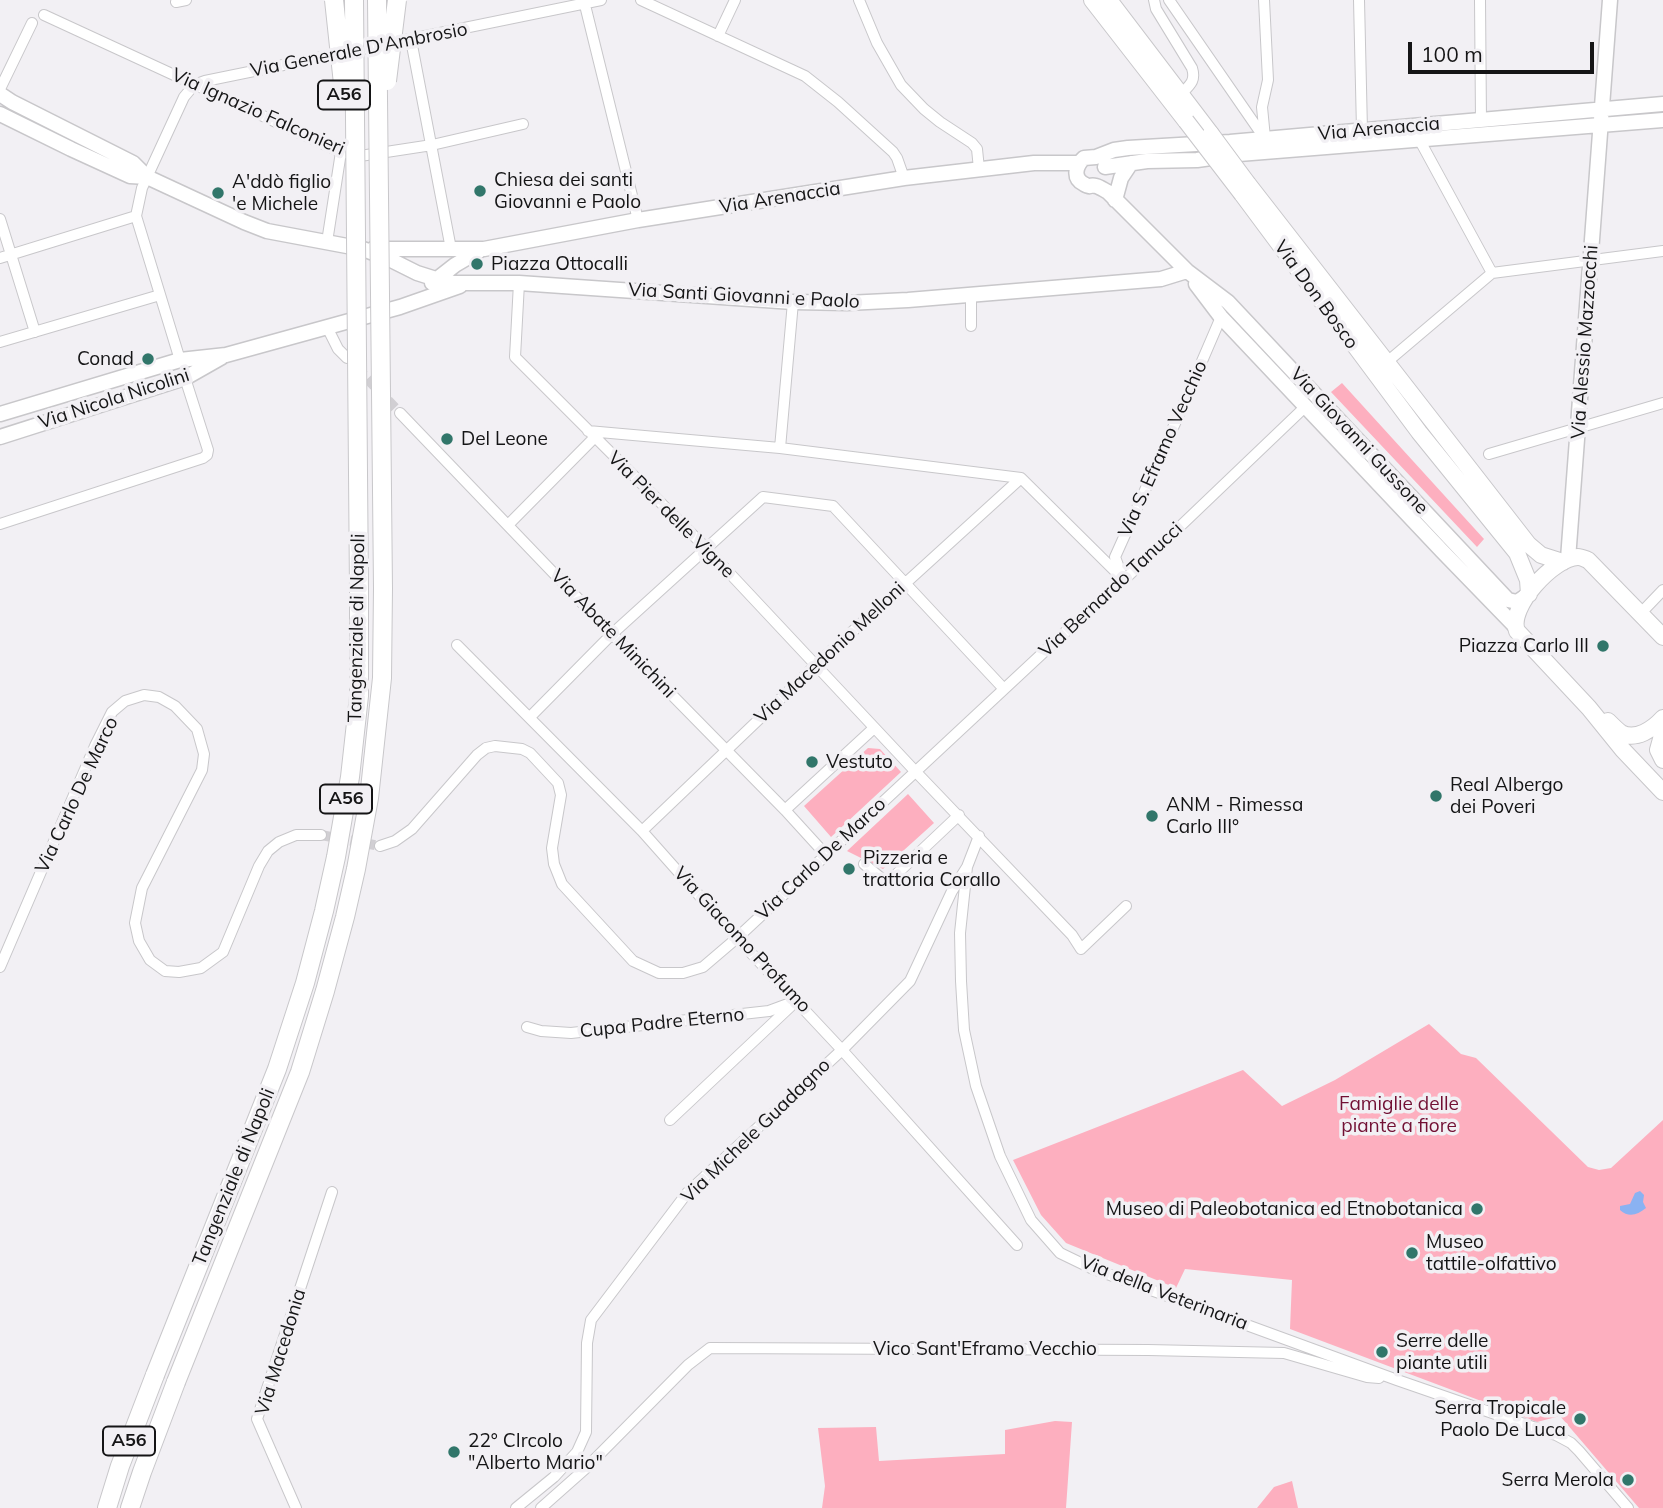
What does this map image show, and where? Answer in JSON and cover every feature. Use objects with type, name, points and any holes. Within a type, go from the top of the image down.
[{"type":"highway","name":"A56","points":[[334,0],[354,190]]},
{"type":"highway","name":"Tangenziale di Napoli","points":[[107,1508],[155,1375],[281,1056],[305,983],[324,911],[350,777],[359,683],[354,0]]},
{"type":"highway","name":"Tangenziale di Napoli","points":[[130,1508],[176,1381],[300,1072],[345,917],[369,798],[382,678],[383,601],[377,0]]},
{"type":"highway","points":[[378,144],[397,0]]},
{"type":"main road","name":"Via Don Bosco","points":[[1092,0],[1176,98],[1211,134],[1245,189],[1419,432],[1517,553],[1528,580],[1529,594]]},
{"type":"main road","name":"Via Don Bosco","points":[[1109,0],[1176,98],[1186,121],[1387,362],[1528,544],[1541,555],[1566,561]]},
{"type":"main road","name":"Via Alessio Mazzocchi","points":[[1566,561],[1579,428],[1610,0]]},
{"type":"main road","points":[[0,91],[12,102],[133,163],[147,177],[267,230],[363,249],[484,249]]},
{"type":"main road","name":"Via Arenaccia","points":[[1102,166],[1114,150],[1128,148],[1265,139],[1663,104]]},
{"type":"main road","points":[[0,114],[130,176],[147,177]]},
{"type":"main road","name":"Via Arenaccia","points":[[484,249],[638,220],[904,178],[979,169],[1034,163],[1078,163],[1084,158],[1102,166],[1197,160],[1238,154],[1663,120]]},
{"type":"main road","name":"Via Giovanni Gussone","points":[[1078,163],[1076,173],[1079,181],[1106,192],[1187,271],[1228,302],[1508,600],[1517,602],[1529,594]]},
{"type":"main road","points":[[1106,192],[1121,178],[1131,163]]},
{"type":"main road","points":[[1102,166],[1106,192]]},
{"type":"main road","points":[[363,249],[436,279],[467,284]]},
{"type":"main road","name":"Via Nicola Nicolini","points":[[408,304],[455,265],[484,249]]},
{"type":"main road","name":"Via Giovanni Gussone","points":[[1187,271],[1221,317],[1515,626]]},
{"type":"main road","name":"Via Santi Giovanni e Paolo","points":[[467,284],[519,283],[793,302],[847,303],[1161,279],[1187,271]]},
{"type":"main road","name":"Via Nicola Nicolini","points":[[0,414],[180,360],[226,355],[327,327],[467,284]]},
{"type":"main road","name":"Via Nicola Nicolini","points":[[0,436],[186,377],[226,355]]},
{"type":"main road","points":[[180,360],[186,377]]},
{"type":"main road","points":[[1305,407],[1317,396]]},
{"type":"main road","points":[[1663,637],[1588,560],[1579,556],[1548,573],[1529,594],[1516,618],[1515,626],[1663,792]]},
{"type":"main road","points":[[1589,708],[1621,732],[1635,736],[1647,731],[1663,718]]},
{"type":"main road","points":[[1663,732],[1658,750],[1663,760]]},
{"type":"street","name":"Via Generale D'Ambrosio","points":[[194,85],[601,0]]},
{"type":"street","points":[[641,0],[813,82],[893,152],[904,178]]},
{"type":"street","points":[[719,36],[736,0]]},
{"type":"street","points":[[859,0],[877,43],[901,85],[924,109],[972,143],[977,149],[979,169]]},
{"type":"street","points":[[1154,0],[1156,9],[1195,75],[1194,81],[1176,98]]},
{"type":"street","points":[[1169,0],[1265,139]]},
{"type":"street","points":[[1264,0],[1268,80],[1262,107],[1265,139]]},
{"type":"street","points":[[1359,0],[1362,130]]},
{"type":"street","points":[[1480,0],[1481,120]]},
{"type":"street","points":[[585,2],[638,220]]},
{"type":"street","name":"Via Ignazio Falconieri","points":[[44,15],[341,152],[360,156],[432,145],[523,124]]},
{"type":"street","points":[[0,91],[32,23]]},
{"type":"street","points":[[411,40],[451,249]]},
{"type":"street","points":[[180,360],[136,216],[140,193],[147,177],[184,97],[194,85]]},
{"type":"street","points":[[1419,139],[1492,273]]},
{"type":"street","points":[[327,242],[341,152]]},
{"type":"street","points":[[0,258],[136,216]]},
{"type":"street","points":[[0,219],[35,332]]},
{"type":"street","points":[[1387,362],[1492,273],[1663,251]]},
{"type":"street","name":"Via Pier delle Vigne","points":[[519,283],[515,357],[706,548],[958,815]]},
{"type":"street","points":[[971,294],[971,326]]},
{"type":"street","points":[[0,342],[160,295]]},
{"type":"street","points":[[780,448],[793,302]]},
{"type":"street","name":"Via S. Eframo Vecchio","points":[[1124,580],[1115,557],[1221,317]]},
{"type":"street","points":[[327,327],[338,349],[347,358]]},
{"type":"street","points":[[0,524],[207,455],[208,450],[186,377]]},
{"type":"street","points":[[1489,454],[1663,403]]},
{"type":"street","name":"Via Bernardo Tanucci","points":[[915,771],[1124,580],[1305,407]]},
{"type":"street","name":"Via Abate Minichini","points":[[400,413],[826,855]]},
{"type":"street","points":[[508,525],[591,434],[780,448],[1021,478],[1124,580]]},
{"type":"street","name":"Via Macedonio Melloni","points":[[642,831],[905,582],[1021,478]]},
{"type":"street","points":[[530,717],[612,634],[763,497],[833,506],[1004,689]]},
{"type":"street","points":[[1640,614],[1663,590]]},
{"type":"street","name":"Via Giacomo Profumo","points":[[457,645],[642,831],[1017,1245]]},
{"type":"street","name":"Via Carlo De Marco","points":[[0,967],[95,746],[112,712],[125,701],[144,695],[159,697],[175,705],[197,729],[204,754],[202,771],[142,888],[135,923],[139,941],[150,960],[165,971],[180,972],[201,968],[223,952],[259,866],[268,851],[279,842],[296,835],[321,835]]},
{"type":"street","points":[[785,810],[874,729]]},
{"type":"street","name":"Via Carlo De Marco","points":[[380,846],[395,841],[412,829],[486,748],[495,746],[522,749],[558,783],[561,795],[552,848],[554,864],[562,884],[633,961],[659,972],[683,974],[703,967],[737,938],[915,771]]},
{"type":"street","points":[[864,864],[887,883],[958,815],[1072,934],[1082,949],[1126,906]]},
{"type":"street","points":[[967,867],[979,836]]},
{"type":"street","name":"Via Michele Guadagno","points":[[516,1508],[554,1477],[577,1452],[586,1432],[587,1343],[591,1320],[687,1194],[842,1049],[910,981],[952,891],[967,867]]},
{"type":"street","name":"Via della Veterinaria","points":[[967,867],[960,933],[964,1030],[976,1086],[1000,1156],[1031,1220],[1060,1252],[1091,1268],[1565,1439],[1628,1508]]},
{"type":"street","points":[[670,1120],[796,1001]]},
{"type":"street","name":"Cupa Padre Eterno","points":[[527,1027],[571,1033],[769,1012],[796,1001]]},
{"type":"street","name":"Via Macedonia","points":[[296,1508],[257,1419],[331,1192]]},
{"type":"street","name":"Vico Sant'Eframo Vecchio","points":[[541,1508],[585,1469],[688,1365],[714,1347],[1135,1349],[1283,1353],[1367,1377],[1396,1380]]},
{"type":"green space","points":[[1342,383],[1484,539],[1477,547],[1331,392]]},
{"type":"green space","points":[[868,748],[880,749],[901,772],[831,837],[804,806]]},
{"type":"green space","points":[[908,794],[934,823],[883,869],[847,851]]},
{"type":"green space","name":"Famiglie delle piante a fiore","points":[[1429,1024],[1461,1054],[1476,1058],[1588,1167],[1599,1170],[1611,1168],[1663,1120],[1663,1508],[1639,1508],[1560,1416],[1537,1422],[1290,1329],[1292,1280],[1185,1269],[1176,1288],[1066,1243],[1041,1215],[1013,1160],[1243,1070],[1282,1106],[1335,1080]]},
{"type":"green space","points":[[1055,1421],[1072,1422],[1066,1508],[822,1508],[825,1486],[818,1428],[876,1427],[879,1461],[1005,1454],[1005,1430]]},
{"type":"green space","points":[[1292,1481],[1298,1508],[1257,1508],[1274,1487]]},
{"type":"water","points":[[1640,1191],[1644,1195],[1646,1208],[1633,1215],[1620,1210],[1620,1206],[1630,1204],[1635,1193]]},
{"type":"tunnel","points":[[357,368],[400,413]]},
{"type":"tunnel","points":[[321,835],[380,846]]},
{"type":"place","name":"Chiesa dei santi Giovanni e Paolo","points":[[480,191]]},
{"type":"place","name":"A'ddò figlio 'e Michele","points":[[218,193]]},
{"type":"place","name":"Piazza Ottocalli","points":[[477,264]]},
{"type":"place","name":"Conad","points":[[148,359]]},
{"type":"place","name":"Del Leone","points":[[447,439]]},
{"type":"place","name":"Piazza Carlo III","points":[[1603,646]]},
{"type":"place","name":"Vestuto","points":[[812,762]]},
{"type":"place","name":"Real Albergo dei Poveri","points":[[1436,796]]},
{"type":"place","name":"ANM - Rimessa Carlo III°","points":[[1152,816]]},
{"type":"place","name":"Pizzeria e trattoria Corallo","points":[[849,869]]},
{"type":"place","name":"Museo di Paleobotanica ed Etnobotanica","points":[[1477,1209]]},
{"type":"place","name":"Museo tattile-olfattivo","points":[[1412,1253]]},
{"type":"place","name":"Serre delle piante utili","points":[[1382,1352]]},
{"type":"place","name":"Serra Tropicale Paolo De Luca","points":[[1580,1419]]},
{"type":"place","name":"22° CIrcolo \"Alberto Mario\"","points":[[454,1452]]},
{"type":"place","name":"Serra Merola","points":[[1628,1480]]}]
